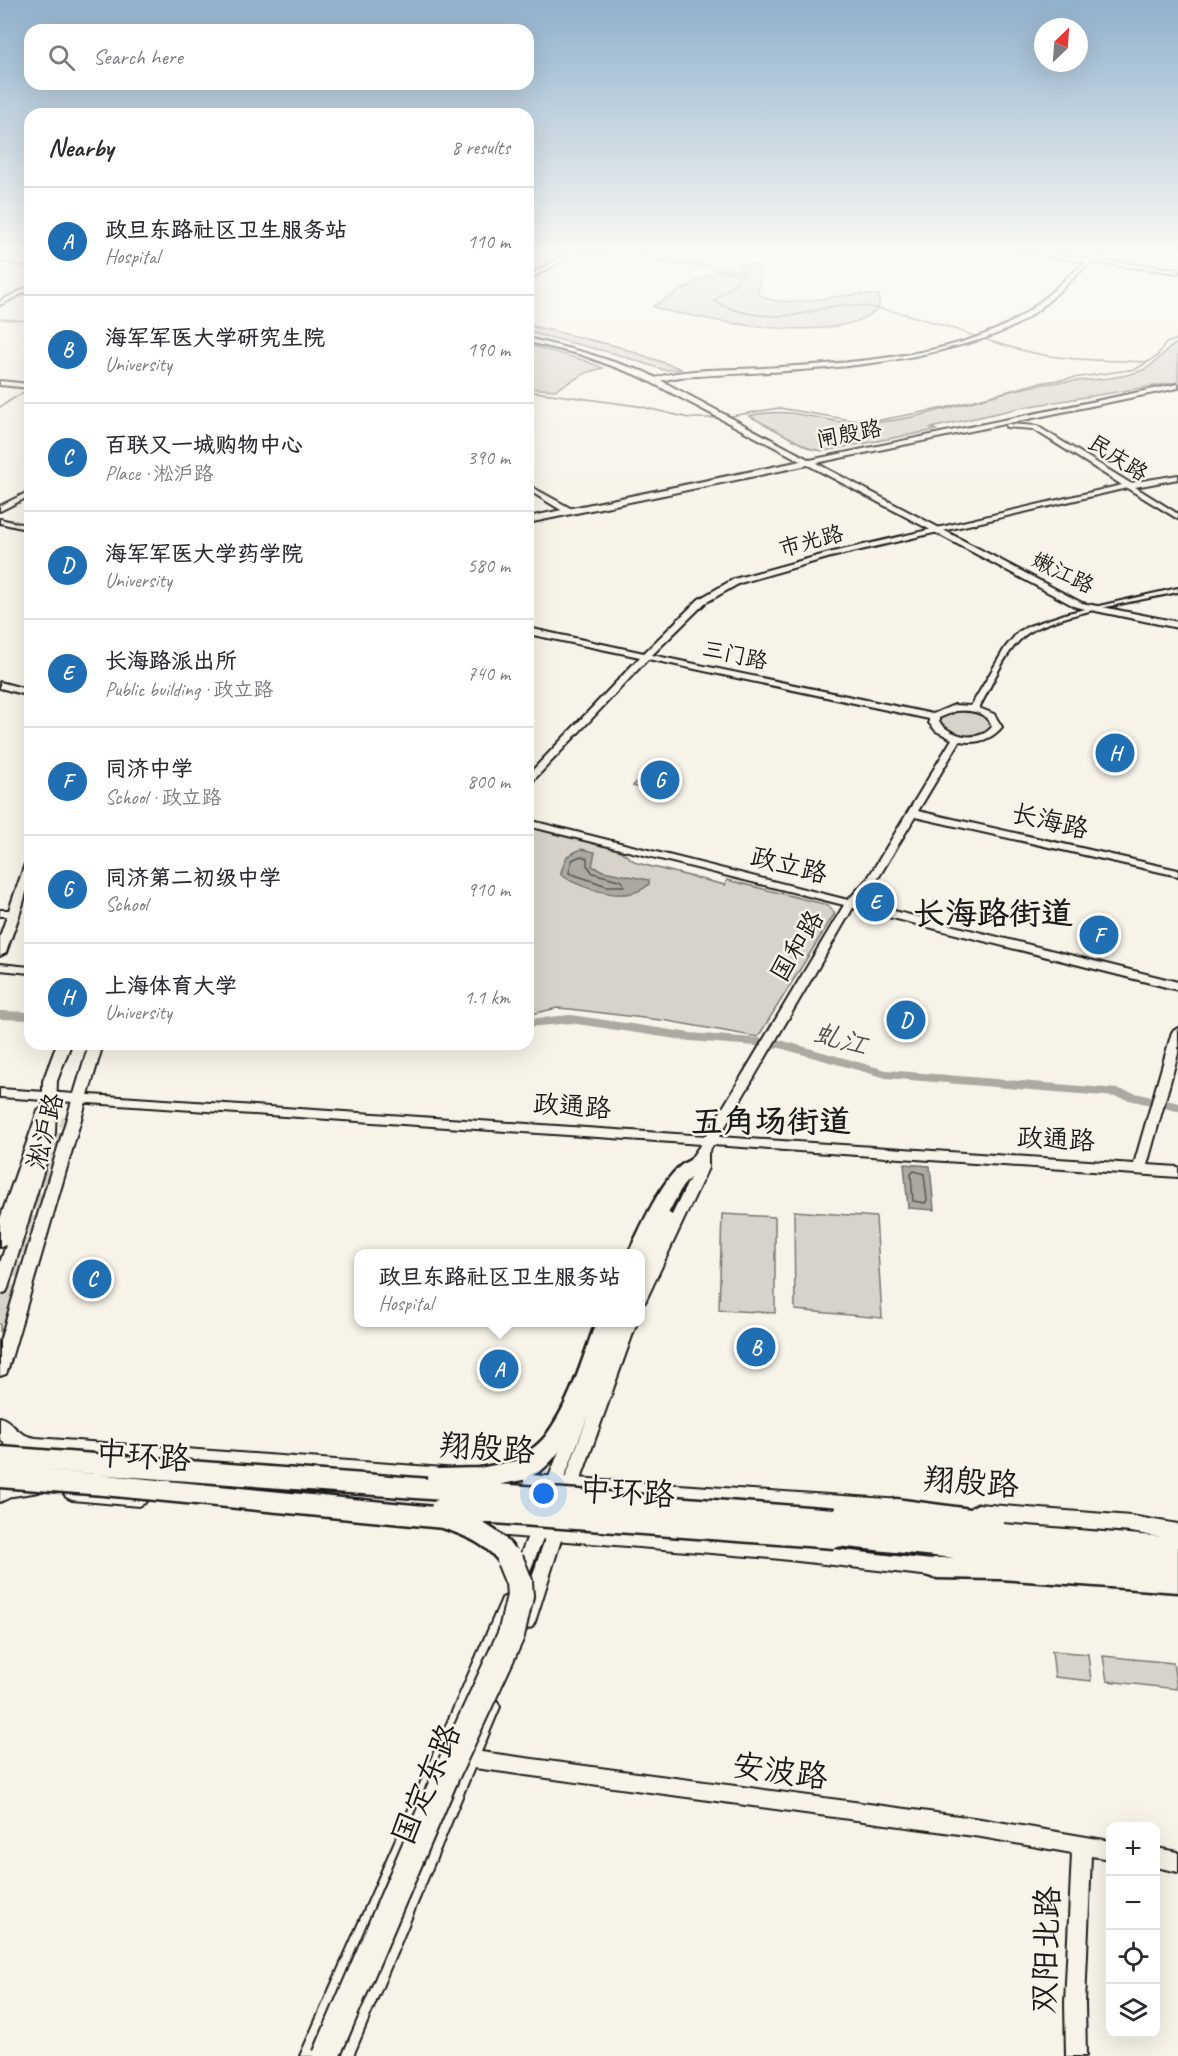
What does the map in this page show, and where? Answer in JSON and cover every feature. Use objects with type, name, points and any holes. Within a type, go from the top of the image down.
[{"type":"highway","points":[[641,1247],[675,1183],[697,1160]]},
{"type":"highway","points":[[97,1474],[237,1465],[456,1481],[509,1473],[532,1464],[555,1444],[604,1327]]},
{"type":"highway","name":"中环路","points":[[0,1457],[97,1474],[834,1529],[1178,1547]]},
{"type":"highway","points":[[97,1474],[235,1500],[444,1518],[471,1528],[494,1542],[504,1550],[516,1570],[520,1595],[510,1637],[446,1775],[326,2056]]},
{"type":"highway","name":"中环路","points":[[0,1477],[97,1474]]},
{"type":"highway","points":[[896,1508],[1178,1547]]},
{"type":"highway","name":"中环路","points":[[834,1529],[1178,1568]]},
{"type":"highway","points":[[934,1568],[1000,1569],[1178,1582]]},
{"type":"main road","points":[[560,347],[602,359],[654,380],[720,414],[734,417],[804,461]]},
{"type":"main road","points":[[571,347],[664,377],[816,463],[945,530]]},
{"type":"main road","name":"闸殷路","points":[[534,521],[782,474],[850,452],[1178,386]]},
{"type":"main road","name":"闸殷路","points":[[534,521],[569,511],[804,461],[827,464],[1178,391]]},
{"type":"main road","points":[[850,452],[844,457],[863,456]]},
{"type":"main road","points":[[827,464],[945,530]]},
{"type":"main road","points":[[772,468],[787,469],[782,474]]},
{"type":"main road","points":[[606,504],[604,506],[606,507],[616,506]]},
{"type":"main road","name":"嫩江路","points":[[945,530],[1079,606],[1178,622]]},
{"type":"main road","name":"淞沪路","points":[[51,1095],[50,1081],[62,1050]]},
{"type":"main road","name":"淞沪路","points":[[0,1240],[68,1050]]},
{"type":"main road","name":"淞沪路","points":[[0,1369],[70,1135],[78,1096],[94,1050]]},
{"type":"main road","points":[[0,1288],[48,1133],[51,1095]]},
{"type":"main road","points":[[0,1493],[10,1478],[17,1454],[4,1429]]},
{"type":"main road","name":"翔殷路","points":[[4,1429],[20,1442],[47,1446],[896,1508],[931,1508],[1131,1524],[1178,1532]]},
{"type":"main road","points":[[0,1493],[21,1488],[41,1487],[196,1493],[548,1527],[988,1575],[1178,1590]]},
{"type":"street","points":[[654,380],[664,377],[860,361],[947,347]]},
{"type":"street","points":[[0,383],[24,385]]},
{"type":"street","points":[[1038,429],[1033,423],[1040,419]]},
{"type":"street","name":"民庆路","points":[[1008,426],[1025,424],[1038,429],[1178,517]]},
{"type":"street","name":"市光路","points":[[534,775],[646,656],[702,601],[737,581],[829,555],[1128,486],[1178,477]]},
{"type":"street","points":[[534,491],[569,511]]},
{"type":"street","points":[[0,511],[24,498]]},
{"type":"street","points":[[0,521],[24,527]]},
{"type":"street","points":[[974,709],[1021,634],[1042,624],[1178,590]]},
{"type":"street","name":"三门路","points":[[534,632],[934,717]]},
{"type":"street","points":[[0,685],[24,691]]},
{"type":"street","points":[[0,693],[24,699]]},
{"type":"street","points":[[945,709],[974,709],[984,712],[996,721],[995,731],[980,738],[958,737],[936,727],[934,717],[945,709]]},
{"type":"street","name":"国和路","points":[[645,1261],[697,1160],[760,1054],[850,904],[872,880],[958,737]]},
{"type":"street","name":"长海路","points":[[912,813],[1178,873]]},
{"type":"street","name":"政立路","points":[[534,825],[1178,986]]},
{"type":"street","points":[[0,953],[24,884]]},
{"type":"street","points":[[0,913],[15,913]]},
{"type":"street","points":[[0,967],[24,969]]},
{"type":"street","points":[[1140,1168],[1154,1111],[1178,1032]]},
{"type":"street","name":"政通路","points":[[0,1093],[78,1096],[1178,1172]]},
{"type":"street","points":[[609,1133],[620,1137],[693,1144],[695,1149],[675,1183]]},
{"type":"street","name":"国和路","points":[[645,1287],[701,1168],[697,1160]]},
{"type":"street","points":[[548,1527],[616,1327]]},
{"type":"street","points":[[563,1484],[628,1327]]},
{"type":"street","name":"国定东路","points":[[310,2056],[440,1754],[548,1527]]},
{"type":"street","name":"国定东路","points":[[343,2056],[468,1759],[516,1652],[548,1527]]},
{"type":"street","name":"安波路","points":[[440,1754],[981,1828],[1106,1849]]},
{"type":"street","name":"双阳北路","points":[[1076,2056],[1075,2003],[1082,1846]]},
{"type":"street","points":[[1160,1859],[1178,1862]]},
{"type":"shaded area","points":[[534,347],[583,360],[603,368],[588,372],[555,390],[534,388]]},
{"type":"shaded area","points":[[588,347],[619,347],[682,369],[664,370]]},
{"type":"shaded area","points":[[1178,347],[1178,382],[1024,407],[931,428],[936,430],[823,451],[811,449],[749,416],[781,412],[854,423],[892,421],[936,412],[1022,388],[1131,374],[1153,364],[1168,349]]},
{"type":"shaded area","points":[[963,709],[988,718],[993,726],[990,731],[966,736],[939,726],[940,714]]},
{"type":"shaded area","points":[[648,769],[678,776],[664,794],[633,786]]},
{"type":"shaded area","points":[[534,828],[616,848],[637,863],[725,885],[727,880],[828,905],[835,913],[758,1037],[668,1021],[557,1008],[534,1014]]},
{"type":"shaded area","points":[[794,1211],[876,1217],[882,1318],[795,1310]]},
{"type":"shaded area","points":[[722,1214],[775,1217],[775,1313],[719,1310]]},
{"type":"shaded area","points":[[0,1288],[19,1288],[0,1347]]},
{"type":"shaded area","points":[[1052,1651],[1088,1654],[1091,1681],[1055,1677]]},
{"type":"shaded area","points":[[1103,1656],[1173,1663],[1177,1689],[1107,1681]]},
{"type":"water","points":[[581,849],[595,852],[592,866],[603,871],[649,880],[649,884],[630,893],[605,893],[561,875],[567,856]]},
{"type":"water","points":[[904,1164],[930,1166],[934,1210],[908,1208]]},
{"type":"waterway","points":[[1010,347],[1059,357],[1148,362]]},
{"type":"waterway","points":[[1148,362],[1156,357],[1163,347]]},
{"type":"waterway","points":[[726,417],[779,408],[851,420],[880,420],[945,408],[1038,383],[1136,369],[1148,362]]},
{"type":"waterway","points":[[0,407],[24,392]]},
{"type":"waterway","points":[[534,392],[638,406],[689,418],[720,418]]},
{"type":"waterway","name":"虬江","points":[[0,1015],[24,1016]]},
{"type":"waterway","name":"虬江","points":[[534,1022],[571,1019],[690,1037],[780,1044],[886,1074],[1117,1093],[1178,1107]]},
{"type":"tunnel","points":[[52,1168],[69,1118]]},
{"type":"tunnel","points":[[0,1323],[53,1166]]},
{"type":"place","name":"上海体育大学","points":[[1115,753]]},
{"type":"place","name":"同济第二初级中学","points":[[660,780]]},
{"type":"place","name":"长海路派出所","points":[[875,902]]},
{"type":"place","name":"同济中学","points":[[1099,935]]},
{"type":"place","name":"海军军医大学药学院","points":[[906,1020]]},
{"type":"place","name":"百联又一城购物中心","points":[[92,1279]]},
{"type":"place","name":"海军军医大学研究生院","points":[[756,1347]]},
{"type":"place","name":"政旦东路社区卫生服务站","points":[[499,1369]]},
{"type":"district","name":"长海路街道","points":[[993,913]]},
{"type":"district","name":"五角场街道","points":[[771,1121]]}]
